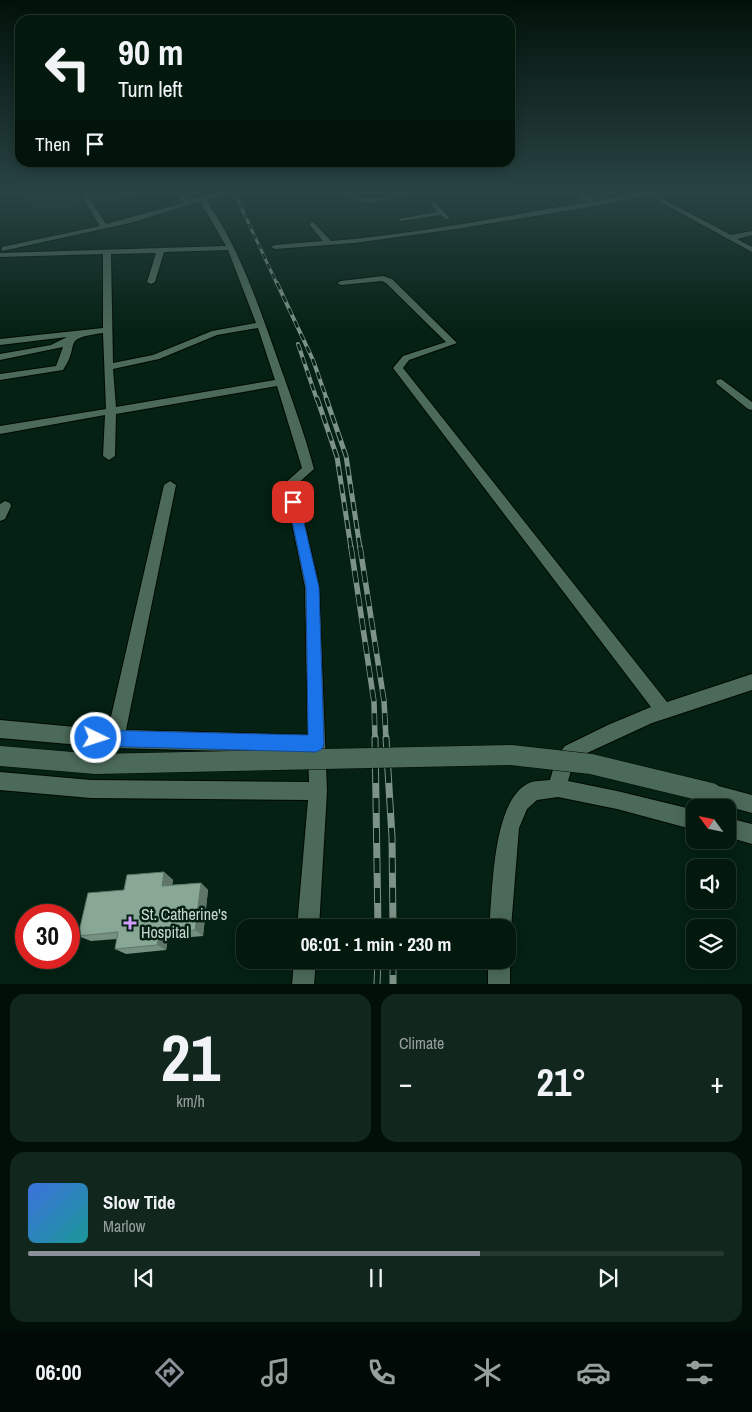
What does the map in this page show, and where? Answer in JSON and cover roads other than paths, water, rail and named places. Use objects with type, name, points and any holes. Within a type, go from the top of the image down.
[{"type":"street","points":[[0,250],[46,240]]},
{"type":"street","points":[[227,240],[242,270],[299,435],[308,469],[290,484],[312,587],[318,791],[309,919]]},
{"type":"street","points":[[326,240],[329,243]]},
{"type":"street","points":[[275,247],[353,240]]},
{"type":"street","points":[[732,240],[752,250]]},
{"type":"street","points":[[0,255],[232,248]]},
{"type":"street","points":[[151,282],[161,250]]},
{"type":"street","points":[[107,252],[107,330],[111,410],[109,456]]},
{"type":"street","points":[[341,283],[383,278],[389,281],[452,343],[406,358],[398,368],[664,711]]},
{"type":"street","points":[[108,366],[116,367],[156,358],[215,333],[261,326]]},
{"type":"street","points":[[0,357],[27,353],[62,344],[72,338],[107,330]]},
{"type":"street","points":[[0,342],[61,334],[72,338]]},
{"type":"street","points":[[0,378],[59,368],[72,338]]},
{"type":"street","points":[[0,430],[281,382]]},
{"type":"street","points":[[721,382],[752,407]]},
{"type":"street","points":[[115,739],[170,485]]},
{"type":"street","points":[[558,788],[560,773],[568,756],[573,752],[606,734],[664,711],[752,682]]},
{"type":"street","points":[[0,729],[115,739],[316,744]]},
{"type":"street","points":[[0,756],[102,764],[511,755],[592,764],[752,804]]},
{"type":"street","points":[[0,781],[91,789],[318,791]]},
{"type":"street","points":[[501,919],[509,828],[520,802],[533,791],[558,788],[617,800],[686,818]]},
{"type":"street","points":[[736,830],[752,834]]},
{"type":"street","points":[[303,984],[304,969]]},
{"type":"street","points":[[498,984],[499,969]]},
{"type":"railway","points":[[256,240],[277,284]]},
{"type":"railway","points":[[277,283],[313,360],[327,400]]},
{"type":"railway","points":[[298,344],[317,400]]},
{"type":"railway","points":[[317,398],[337,457],[351,548]]},
{"type":"railway","points":[[326,398],[346,456],[360,548]]},
{"type":"railway","points":[[351,547],[374,702],[375,739]]},
{"type":"railway","points":[[360,547],[384,701],[386,739]]},
{"type":"railway","points":[[375,738],[378,919]]},
{"type":"railway","points":[[386,738],[392,837],[393,919]]},
{"type":"railway","points":[[377,984],[378,969]]},
{"type":"railway","points":[[393,969],[393,984]]},
{"type":"place","name":"St. Catherine's Hospital","points":[[130,923]]}]
